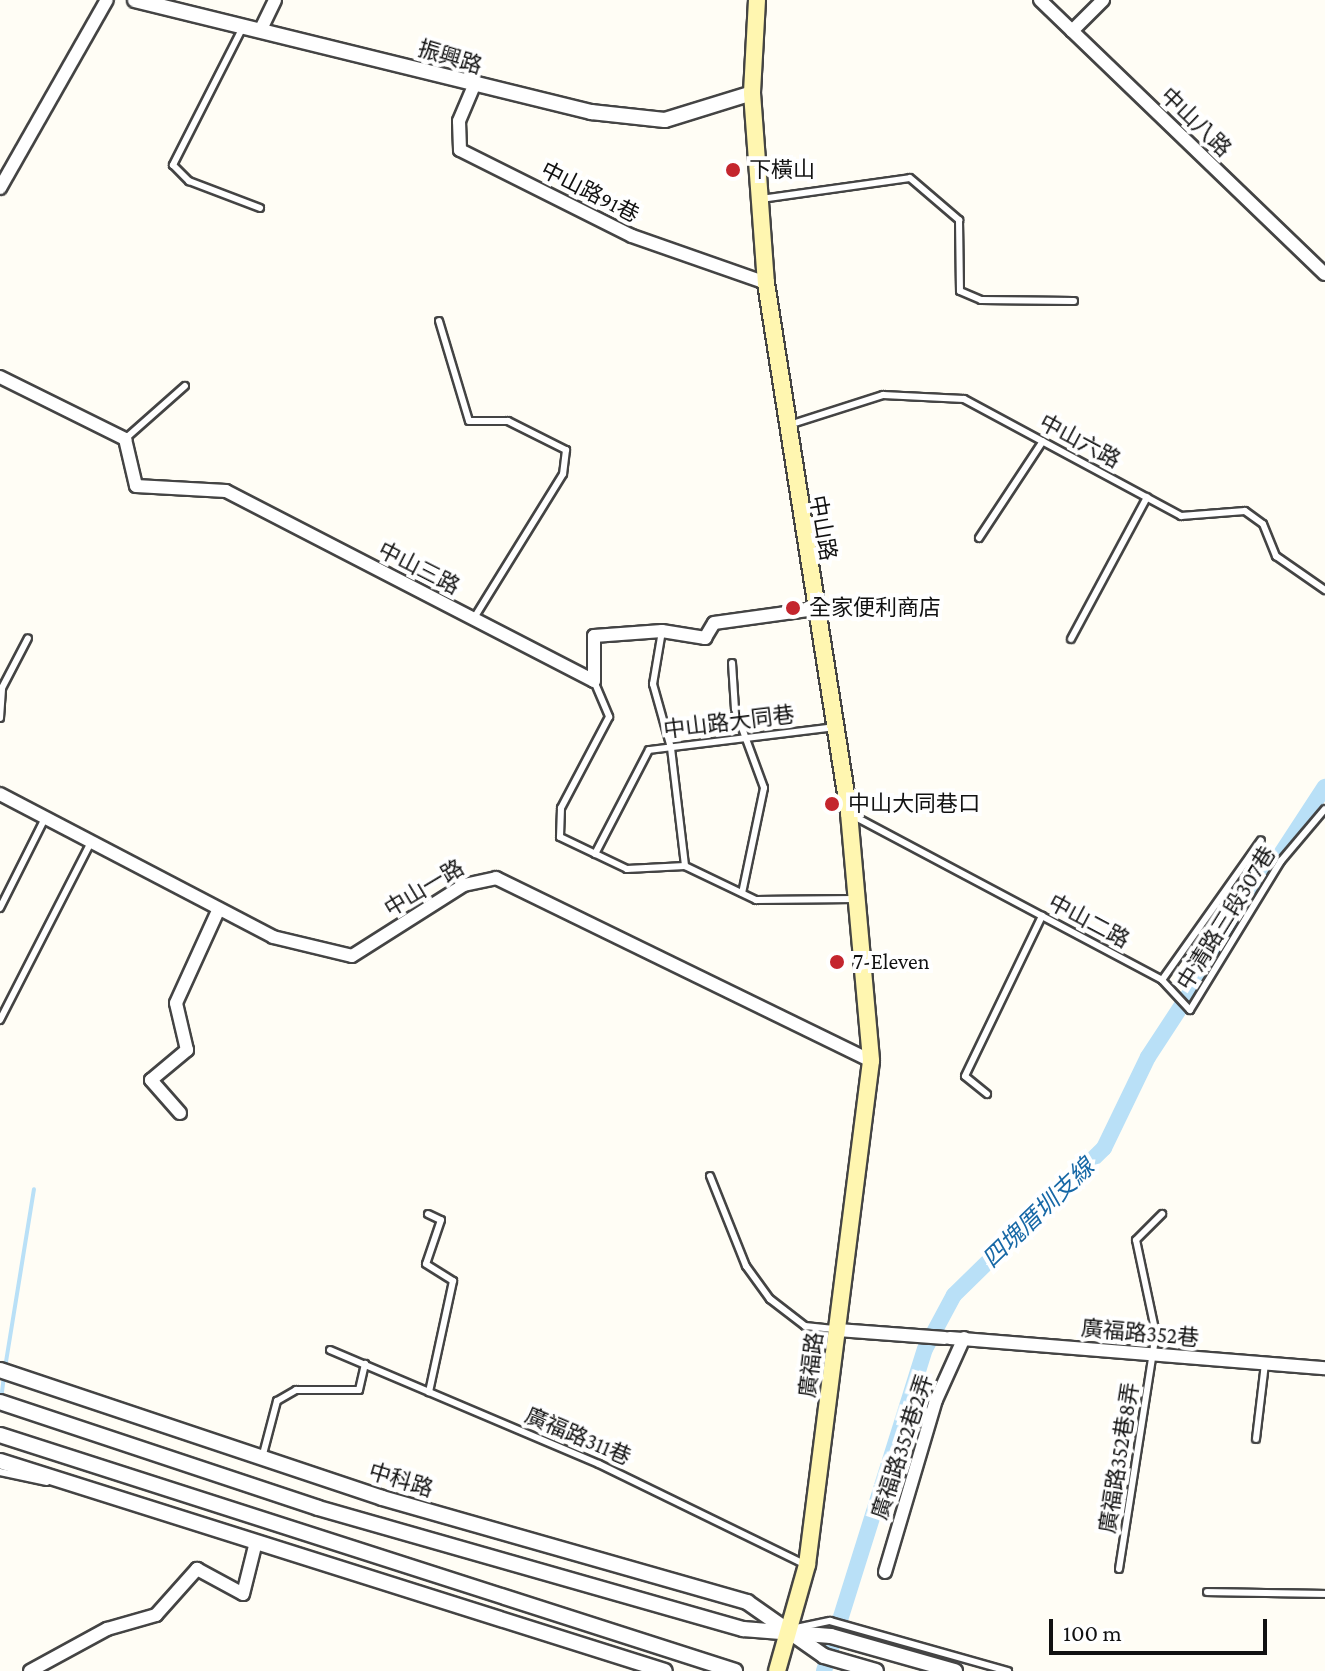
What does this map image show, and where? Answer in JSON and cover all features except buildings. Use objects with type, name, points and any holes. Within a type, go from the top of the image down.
[{"type":"main road","name":"中山路","points":[[757,0],[752,93],[766,283],[785,426],[849,813],[860,899],[871,1061]]},
{"type":"main road","name":"廣福路","points":[[777,1671],[807,1565],[871,1061]]},
{"type":"street","points":[[0,188],[107,0]]},
{"type":"street","name":"振興路","points":[[135,0],[473,88],[665,120],[752,93]]},
{"type":"street","points":[[260,31],[275,0]]},
{"type":"street","name":"中山八路","points":[[1040,0],[1325,274]]},
{"type":"street","points":[[1072,31],[1103,0]]},
{"type":"street","name":"中山路91巷","points":[[473,88],[459,121],[460,150],[632,236],[766,283]]},
{"type":"street","points":[[0,377],[125,439]]},
{"type":"street","name":"中山三路","points":[[125,439],[136,486],[226,491],[594,681]]},
{"type":"street","points":[[594,681],[594,636],[662,631],[705,638],[714,623],[815,609]]},
{"type":"street","name":"中山一路","points":[[0,794],[44,820],[273,937],[352,956],[464,885],[496,878],[871,1061]]},
{"type":"street","points":[[180,1113],[151,1080],[187,1050],[176,1003],[218,911]]},
{"type":"street","name":"廣福路352巷","points":[[838,1330],[1325,1368]]},
{"type":"street","name":"廣福路352巷2弄","points":[[885,1572],[936,1400],[964,1338]]},
{"type":"street","name":"中科路","points":[[6,1372],[262,1458],[747,1602],[824,1656],[876,1671]]},
{"type":"street","name":"中科路","points":[[4,1403],[395,1531],[743,1629],[831,1628],[955,1671]]},
{"type":"street","points":[[2,1435],[735,1671]]},
{"type":"street","points":[[1,1469],[665,1671]]},
{"type":"street","points":[[30,1671],[107,1629],[156,1615],[197,1569],[243,1594],[255,1546]]},
{"type":"lane","points":[[243,27],[173,165],[189,181],[260,208]]},
{"type":"lane","points":[[761,199],[910,178],[959,220],[960,291],[981,300],[1074,301]]},
{"type":"lane","points":[[439,321],[469,421],[508,421],[566,450],[563,474],[474,618]]},
{"type":"lane","points":[[125,439],[185,386]]},
{"type":"lane","name":"中山六路","points":[[785,426],[883,395],[964,399],[1181,516],[1245,511],[1263,524],[1276,556],[1325,590]]},
{"type":"lane","points":[[979,538],[1043,441]]},
{"type":"lane","points":[[1071,639],[1147,497]]},
{"type":"lane","points":[[662,631],[653,684],[671,748],[685,866]]},
{"type":"lane","points":[[0,718],[2,688],[28,638]]},
{"type":"lane","points":[[732,663],[735,709],[764,788],[742,893]]},
{"type":"lane","points":[[594,681],[609,717],[561,808],[560,837],[627,869],[685,866],[742,893],[801,904],[860,899]]},
{"type":"lane","name":"中山路大同巷","points":[[595,854],[649,750],[835,727]]},
{"type":"lane","name":"中清路三段307巷","points":[[1190,1010],[1281,861],[1325,809]]},
{"type":"lane","name":"中山二路","points":[[849,813],[1162,980],[1190,1010]]},
{"type":"lane","points":[[0,908],[44,820]]},
{"type":"lane","points":[[1162,980],[1261,840]]},
{"type":"lane","points":[[0,1020],[91,842]]},
{"type":"lane","points":[[987,1094],[967,1083],[968,1068],[1042,916]]},
{"type":"lane","points":[[710,1176],[746,1266],[770,1299],[805,1326],[838,1330]]},
{"type":"lane","points":[[428,1214],[441,1220],[426,1264],[453,1281],[429,1392]]},
{"type":"lane","name":"廣福路352巷8弄","points":[[1119,1569],[1154,1353],[1136,1240],[1162,1214]]},
{"type":"lane","name":"廣福路311巷","points":[[330,1350],[599,1464],[807,1565]]},
{"type":"lane","points":[[262,1458],[277,1401],[296,1390],[359,1390],[365,1364]]},
{"type":"lane","points":[[1256,1439],[1265,1364]]},
{"type":"lane","points":[[1207,1592],[1325,1594]]},
{"type":"lane","name":"中科路","points":[[866,1638],[1008,1671]]},
{"type":"waterway","name":"四塊厝圳支線","points":[[824,1671],[925,1349],[954,1295],[1104,1148],[1148,1057],[1325,787]]},
{"type":"waterway","points":[[5,1368],[34,1189]]},
{"type":"waterway","points":[[1,1400],[4,1376]]},
{"type":"place","name":"下橫山","points":[[733,170]]},
{"type":"place","name":"全家便利商店","points":[[793,608]]},
{"type":"place","name":"中山大同巷口","points":[[832,804]]},
{"type":"place","name":"7-Eleven","points":[[837,962]]}]
